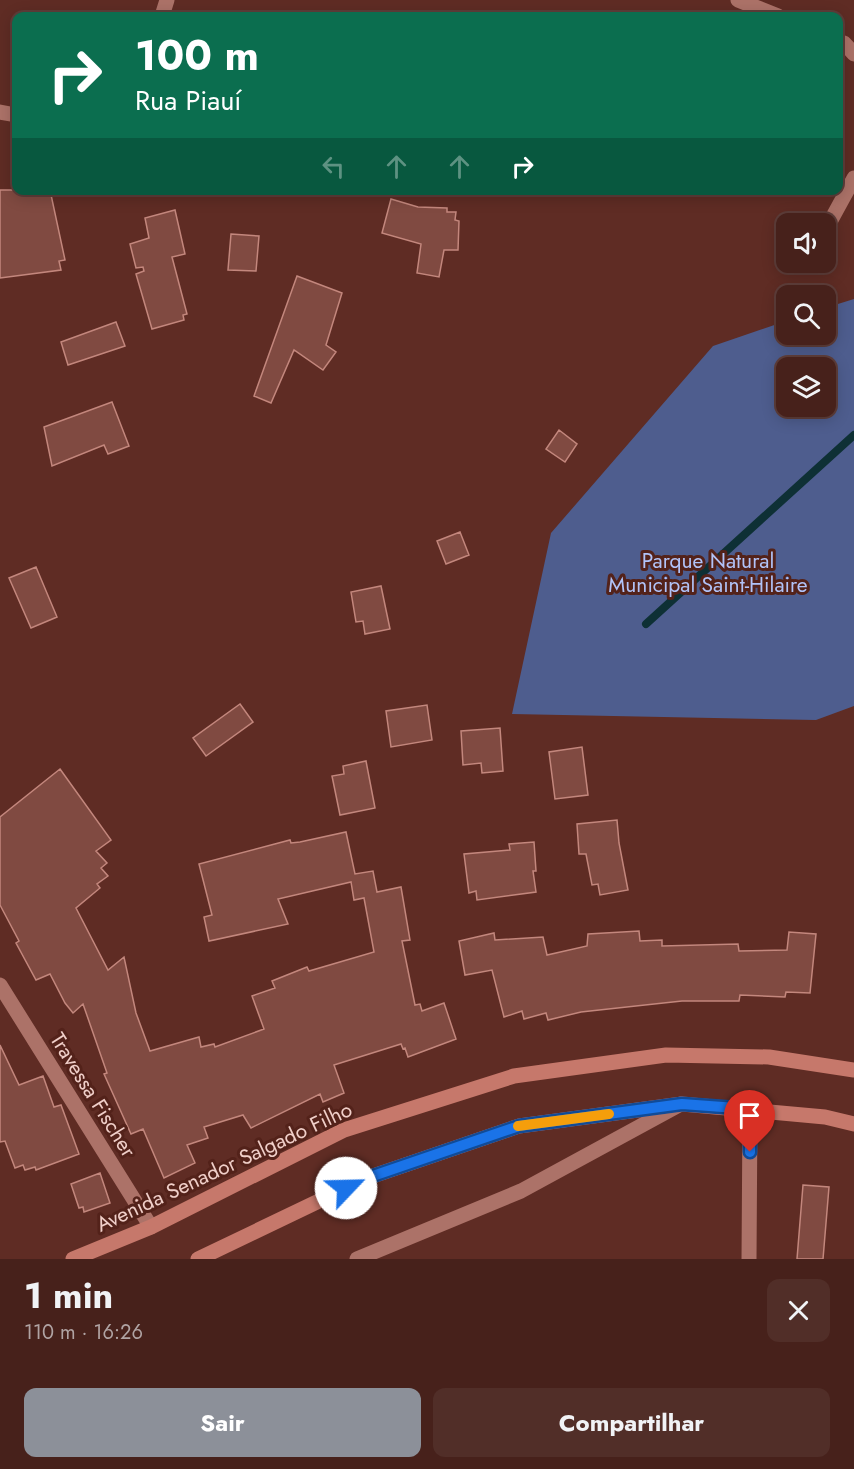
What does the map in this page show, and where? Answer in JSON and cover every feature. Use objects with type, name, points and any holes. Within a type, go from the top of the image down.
[{"type":"main road","name":"Avenida Senador Salgado Filho","points":[[73,1259],[150,1227],[344,1130],[514,1076],[666,1055],[769,1057],[854,1070]]},
{"type":"main road","points":[[198,1259],[367,1178],[519,1126],[682,1104],[825,1117],[854,1124]]},
{"type":"street","points":[[738,0],[768,12]]},
{"type":"street","points":[[843,43],[854,54]]},
{"type":"street","points":[[835,213],[854,178]]},
{"type":"street","name":"Travessa Fischer","points":[[0,985],[150,1227]]},
{"type":"street","points":[[357,1259],[520,1191],[682,1104]]},
{"type":"street","points":[[749,1259],[750,1109]]},
{"type":"green space","name":"Parque Natural Municipal Saint-Hilaire","points":[[854,299],[854,706],[816,720],[512,714],[551,533],[713,346],[776,324],[776,345],[836,345],[836,305]]},
{"type":"building","points":[[0,190],[12,190],[12,195],[51,195],[65,260],[59,261],[61,270],[0,278]]},
{"type":"building","points":[[391,199],[418,207],[447,208],[447,212],[456,212],[455,220],[459,221],[458,250],[444,250],[439,277],[417,273],[421,244],[382,233]]},
{"type":"building","points":[[175,210],[185,254],[172,257],[187,314],[183,315],[184,320],[152,329],[136,274],[144,271],[143,267],[136,268],[130,244],[149,238],[145,218]]},
{"type":"building","points":[[231,234],[259,236],[256,271],[228,270]]},
{"type":"building","points":[[297,276],[342,293],[326,345],[336,352],[323,370],[294,350],[271,403],[254,396]]},
{"type":"building","points":[[116,322],[125,346],[68,365],[61,342]]},
{"type":"building","points":[[112,402],[129,446],[108,454],[104,445],[52,466],[44,427]]},
{"type":"building","points":[[559,430],[577,444],[565,462],[546,449]]},
{"type":"building","points":[[460,532],[469,555],[446,564],[437,541]]},
{"type":"building","points":[[36,567],[57,617],[31,628],[9,578]]},
{"type":"building","points":[[381,586],[390,629],[365,634],[363,621],[356,622],[351,592]]},
{"type":"building","points":[[240,704],[253,722],[206,756],[193,738]]},
{"type":"building","points":[[427,705],[432,740],[391,747],[386,711]]},
{"type":"building","points":[[500,728],[503,771],[482,773],[481,763],[463,765],[461,731]]},
{"type":"building","points":[[582,747],[588,795],[555,799],[549,752]]},
{"type":"building","points":[[366,761],[375,808],[340,815],[332,776],[344,774],[343,766]]},
{"type":"building","points":[[60,769],[111,840],[96,851],[107,863],[101,868],[108,876],[97,884],[100,888],[76,908],[108,970],[124,957],[136,1013],[150,1051],[199,1037],[201,1047],[214,1044],[215,1047],[264,1029],[252,996],[275,988],[272,981],[307,967],[309,971],[374,952],[364,898],[354,900],[351,882],[278,899],[288,924],[209,941],[204,917],[212,915],[199,864],[290,840],[291,843],[300,842],[346,832],[355,874],[373,871],[377,892],[401,887],[410,940],[402,941],[415,1005],[420,1004],[422,1011],[444,1003],[456,1039],[408,1057],[401,1044],[334,1065],[344,1093],[323,1102],[320,1094],[251,1128],[243,1115],[204,1127],[208,1138],[187,1145],[195,1163],[164,1178],[143,1129],[131,1134],[104,1074],[107,1073],[83,1004],[73,1013],[65,1003],[50,974],[36,980],[16,943],[19,941],[0,905],[0,817]]},
{"type":"building","points":[[617,820],[628,890],[600,895],[598,884],[592,885],[586,854],[579,854],[577,824]]},
{"type":"building","points":[[534,842],[536,871],[533,871],[536,892],[477,900],[476,891],[469,893],[464,854],[510,850],[509,844]]},
{"type":"building","points":[[639,931],[640,941],[662,940],[662,946],[738,944],[739,951],[787,950],[789,932],[816,934],[810,993],[786,992],[785,997],[740,995],[739,1001],[682,1001],[581,1012],[548,1020],[546,1013],[524,1019],[522,1011],[504,1017],[492,970],[465,975],[459,941],[494,933],[495,940],[543,937],[547,955],[587,946],[588,934]]},
{"type":"building","points":[[0,1045],[19,1085],[43,1076],[54,1107],[61,1105],[79,1154],[36,1170],[35,1167],[25,1170],[23,1165],[15,1168],[5,1141],[0,1142]]},
{"type":"building","points":[[100,1173],[110,1203],[84,1212],[83,1207],[79,1208],[71,1184]]},
{"type":"building","points":[[803,1185],[829,1187],[823,1259],[797,1259]]},
{"type":"waterway","points":[[646,624],[854,435]]},
{"type":"slow traffic","points":[[518,1126],[609,1114]]},
{"type":"route","points":[[346,1188],[367,1178],[519,1126],[682,1104],[750,1109],[750,1152]]}]
